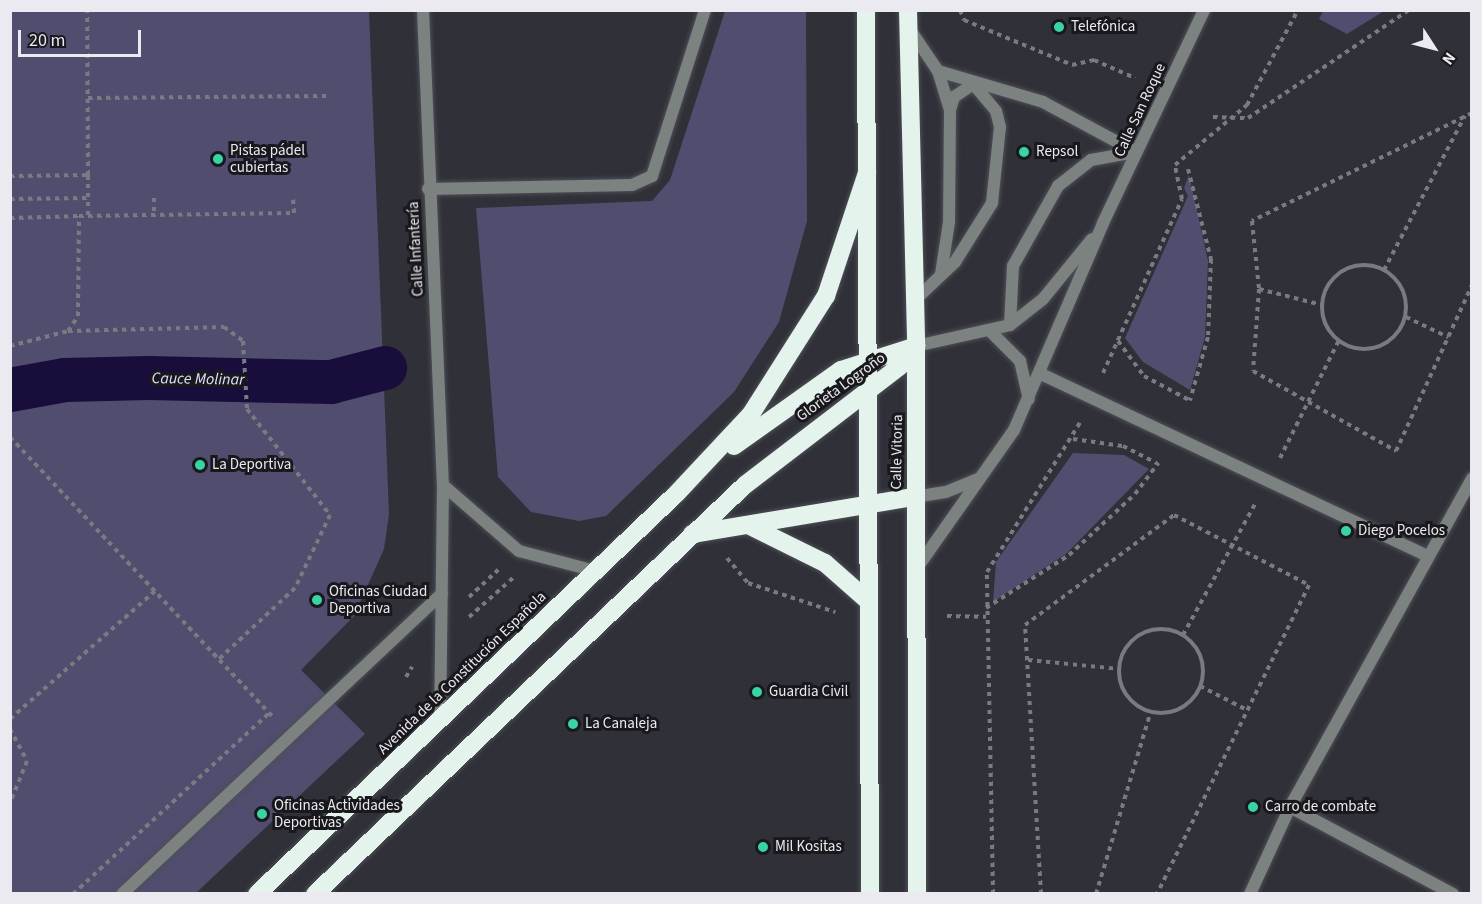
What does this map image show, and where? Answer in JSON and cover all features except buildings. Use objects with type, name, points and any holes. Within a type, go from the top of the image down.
[{"type":"highway","name":"Calle Vitoria","points":[[866,10],[870,358],[867,600],[870,894]]},
{"type":"highway","name":"Calle Vitoria","points":[[908,18],[916,346],[914,571],[918,894]]},
{"type":"highway","points":[[692,479],[751,414],[804,337],[826,296],[867,173]]},
{"type":"highway","points":[[692,479],[800,398],[870,358],[916,346]]},
{"type":"highway","name":"Glorieta Logroño","points":[[692,534],[745,485],[869,387],[900,366],[916,346]]},
{"type":"highway","name":"Avenida de la Constitución Española","points":[[257,894],[692,479]]},
{"type":"highway","points":[[315,894],[692,534],[868,502],[914,497]]},
{"type":"highway","points":[[748,525],[825,563],[867,600]]},
{"type":"street","name":"Calle Infantería","points":[[423,10],[428,189],[443,485],[440,719]]},
{"type":"street","points":[[428,189],[632,185],[652,176],[705,10]]},
{"type":"street","name":"Calle San Roque","points":[[1041,374],[1103,223],[1204,10]]},
{"type":"street","points":[[908,18],[938,71],[950,110]]},
{"type":"street","points":[[938,71],[973,84],[1043,102],[1137,152]]},
{"type":"street","points":[[941,274],[949,222],[950,110],[954,97],[973,84]]},
{"type":"street","points":[[915,300],[941,274],[992,202],[1000,127],[996,111],[973,84]]},
{"type":"street","points":[[1010,325],[1013,266],[1058,186],[1091,160],[1137,152]]},
{"type":"street","name":"Calle San Roque","points":[[992,333],[1010,325],[1043,299],[1103,223]]},
{"type":"street","points":[[916,346],[992,333],[1020,361],[1029,400]]},
{"type":"street","points":[[914,571],[982,477],[1029,400],[1041,374],[1427,556]]},
{"type":"street","points":[[914,497],[946,492],[982,477]]},
{"type":"street","points":[[1250,894],[1290,807],[1472,478]]},
{"type":"street","points":[[443,485],[519,551],[595,572]]},
{"type":"street","points":[[122,894],[442,594]]},
{"type":"street","points":[[1290,807],[1453,894]]},
{"type":"path","points":[[87,10],[88,215]]},
{"type":"path","points":[[960,10],[964,20],[1072,65],[1094,60],[1135,78]]},
{"type":"path","points":[[1188,169],[1211,259],[1208,337],[1191,400],[1144,376],[1118,340],[1182,199],[1175,165],[1229,121],[1258,90],[1298,10]]},
{"type":"path","points":[[1213,117],[1229,121],[1248,118],[1409,10]]},
{"type":"path","points":[[88,98],[326,96]]},
{"type":"path","points":[[1472,113],[1252,221],[1259,289],[1253,371],[1396,451],[1472,285]]},
{"type":"path","points":[[1384,270],[1465,116]]},
{"type":"path","points":[[10,176],[88,175]]},
{"type":"path","points":[[10,218],[294,213],[293,196]]},
{"type":"path","points":[[10,199],[88,198]]},
{"type":"path","points":[[153,198],[154,215]]},
{"type":"path","points":[[68,331],[78,316],[79,216]]},
{"type":"path","points":[[1370,265],[1384,270],[1403,289],[1406,317],[1390,340],[1365,349],[1329,331],[1322,304],[1325,291],[1344,270],[1370,265]]},
{"type":"path","points":[[1259,289],[1322,304]]},
{"type":"path","points":[[1406,317],[1448,337]]},
{"type":"path","points":[[10,346],[68,331],[224,327],[243,342],[247,409],[330,515],[295,588],[219,658]]},
{"type":"path","points":[[10,437],[291,737]]},
{"type":"path","points":[[986,609],[1069,555],[1135,494],[1159,463],[1123,447],[1072,439],[990,562],[986,609],[993,894]]},
{"type":"path","points":[[1041,894],[1025,625],[1174,515],[1309,585],[1156,894]]},
{"type":"path","points":[[406,677],[441,620],[519,551]]},
{"type":"path","points":[[10,719],[155,591]]},
{"type":"path","points":[[1170,630],[1194,645],[1202,665],[1200,687],[1183,706],[1151,711],[1125,694],[1119,669],[1122,654],[1141,633],[1170,630]]},
{"type":"path","points":[[1028,660],[1119,669]]},
{"type":"path","points":[[1200,687],[1247,710]]},
{"type":"path","points":[[1096,894],[1151,711]]},
{"type":"path","points":[[74,894],[269,713]]},
{"type":"path","points":[[10,729],[27,761],[10,803]]},
{"type":"shaded area","points":[[1323,10],[1384,11],[1347,34],[1319,19]]},
{"type":"shaded area","name":"La Deportiva","points":[[10,11],[369,11],[389,514],[384,549],[354,616],[301,670],[365,734],[196,893],[11,893]]},
{"type":"shaded area","points":[[725,11],[806,11],[807,221],[779,322],[734,392],[606,516],[579,521],[531,512],[498,477],[476,208],[652,201],[670,180]]},
{"type":"shaded area","points":[[1189,175],[1208,261],[1205,337],[1190,390],[1143,362],[1125,338],[1188,196],[1184,188]]},
{"type":"shaded area","points":[[1073,453],[1124,455],[1149,469],[1067,553],[993,602],[996,562]]},
{"type":"waterway","name":"Cauce Molinar","points":[[10,390],[65,380],[149,378],[331,382],[385,368]]},
{"type":"place","name":"Telefónica","points":[[1059,27]]},
{"type":"place","name":"Repsol","points":[[1024,152]]},
{"type":"place","name":"Pistas pádel cubiertas","points":[[218,159]]},
{"type":"place","name":"La Deportiva","points":[[200,465]]},
{"type":"place","name":"Diego Pocelos","points":[[1346,531]]},
{"type":"place","name":"Oficinas Ciudad Deportiva","points":[[317,600]]},
{"type":"place","name":"Guardia Civil","points":[[757,692]]},
{"type":"place","name":"La Canaleja","points":[[573,724]]},
{"type":"place","name":"Carro de combate","points":[[1253,807]]},
{"type":"place","name":"Oficinas Actividades Deportivas","points":[[262,814]]},
{"type":"place","name":"Mil Kositas","points":[[763,847]]}]
